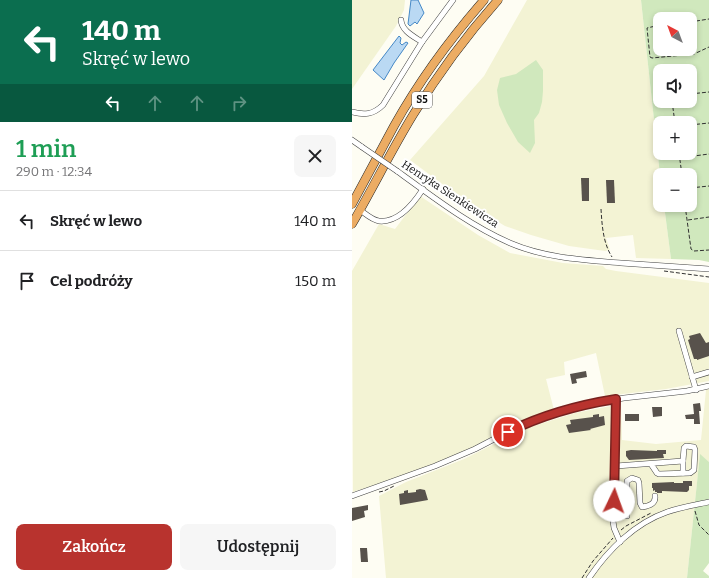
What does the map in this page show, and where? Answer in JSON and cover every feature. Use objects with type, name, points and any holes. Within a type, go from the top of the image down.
[{"type":"highway","name":"S5","points":[[352,204],[395,125],[420,84],[440,55],[484,0]]},
{"type":"highway","name":"S5","points":[[352,224],[412,116],[433,82],[460,44],[498,0]]},
{"type":"street","points":[[352,112],[363,114],[371,113],[380,109],[422,42],[453,0]]},
{"type":"street","points":[[401,20],[403,27],[407,32],[422,42]]},
{"type":"street","name":"Henryka Sienkiewicza","points":[[352,140],[474,224],[511,243],[550,255],[709,269]]},
{"type":"street","points":[[360,210],[379,221],[394,219],[405,210],[423,189]]},
{"type":"street","points":[[678,331],[696,390]]},
{"type":"street","points":[[692,377],[709,372]]},
{"type":"street","points":[[352,496],[456,458],[510,430],[576,406],[616,399],[696,390],[709,386]]},
{"type":"street","points":[[616,399],[614,528],[620,542]]},
{"type":"street","points":[[651,464],[659,474],[690,473],[694,470],[694,447],[686,446],[684,448],[683,473]]},
{"type":"street","points":[[616,466],[683,461]]},
{"type":"street","points":[[627,516],[627,481],[632,478],[638,480],[640,503],[642,507],[651,504],[654,501],[655,496]]},
{"type":"street","points":[[614,501],[627,501]]},
{"type":"street","points":[[589,578],[598,564],[640,525],[676,509],[709,502]]},
{"type":"path","points":[[697,21],[709,19]]},
{"type":"path","points":[[653,27],[647,28],[650,57],[673,56]]},
{"type":"path","points":[[697,53],[709,47]]},
{"type":"path","points":[[697,93],[709,92]]},
{"type":"path","points":[[697,124],[709,123]]},
{"type":"path","points":[[697,156],[709,154]]},
{"type":"path","points":[[697,187],[709,186]]},
{"type":"path","points":[[601,209],[604,235],[611,255],[616,262]]},
{"type":"path","points":[[686,212],[691,249],[694,251],[709,250]]},
{"type":"path","points":[[687,220],[709,217]]},
{"type":"path","points":[[660,271],[709,277]]},
{"type":"path","points":[[378,492],[384,492],[394,486]]},
{"type":"path","points":[[694,505],[699,525],[709,535]]},
{"type":"green space","points":[[352,0],[405,0],[404,10],[396,26],[352,89]]},
{"type":"green space","points":[[527,0],[641,0],[654,116],[653,160],[658,160],[659,168],[653,168],[653,212],[665,212],[671,259],[636,258],[633,235],[606,238],[610,250],[605,251],[569,246],[505,226],[472,206],[410,160],[484,76]]},
{"type":"green space","points":[[641,0],[709,0],[709,262],[699,260],[671,259],[665,212],[697,212],[697,168],[659,168],[658,160],[697,160],[697,116],[654,116]]},
{"type":"green space","points":[[536,60],[543,70],[543,91],[539,113],[534,120],[535,143],[530,153],[518,142],[507,123],[499,105],[497,90],[500,78],[516,74]]},
{"type":"green space","points":[[420,196],[478,235],[510,253],[563,263],[603,266],[606,269],[616,271],[709,283],[709,381],[666,389],[605,396],[596,353],[564,362],[565,375],[546,379],[554,410],[504,430],[461,454],[404,476],[353,492],[352,271],[379,224],[395,229]]},
{"type":"green space","points":[[709,389],[709,462],[700,455],[687,578],[386,578],[379,496],[406,482],[464,459],[524,429],[575,413],[621,404],[622,440],[656,444],[701,440],[706,390]]},
{"type":"green space","points":[[700,454],[709,462],[709,563],[703,571],[709,576],[709,578],[687,578]]},
{"type":"water","points":[[411,0],[418,0],[424,13],[417,24],[415,22],[410,26],[408,24]]},
{"type":"water","points":[[399,36],[401,38],[400,43],[402,45],[406,42],[408,43],[384,80],[373,70]]},
{"type":"building","points":[[581,178],[589,178],[589,201],[582,201]]},
{"type":"building","points":[[606,180],[614,180],[615,203],[607,203]]},
{"type":"building","points":[[700,333],[706,343],[709,342],[709,356],[697,360],[694,359],[688,340],[690,339],[689,336]]},
{"type":"building","points":[[586,371],[587,377],[576,379],[577,383],[572,384],[570,374]]},
{"type":"building","points":[[700,403],[700,424],[694,424],[694,419],[686,419],[685,415],[694,414],[693,404]]},
{"type":"building","points":[[652,407],[662,407],[662,416],[653,417]]},
{"type":"building","points":[[599,414],[599,417],[604,416],[605,425],[590,429],[591,430],[569,433],[566,425],[571,424],[570,420],[593,417],[593,415]]},
{"type":"building","points":[[625,414],[639,414],[639,421],[625,421]]},
{"type":"building","points":[[666,450],[666,454],[663,454],[664,458],[629,460],[626,456],[626,451]]},
{"type":"building","points":[[683,481],[692,481],[692,486],[689,486],[689,490],[687,492],[662,491],[662,493],[657,493],[655,490],[653,491],[652,488],[652,483],[683,483]]},
{"type":"building","points":[[408,490],[408,493],[416,492],[416,490],[425,490],[428,500],[400,505],[399,494]]},
{"type":"building","points":[[368,505],[368,510],[364,511],[365,517],[352,521],[352,508]]},
{"type":"building","points":[[360,548],[367,548],[368,562],[361,562]]},
{"type":"route","points":[[508,432],[530,422],[576,406],[616,399],[614,501]]}]
